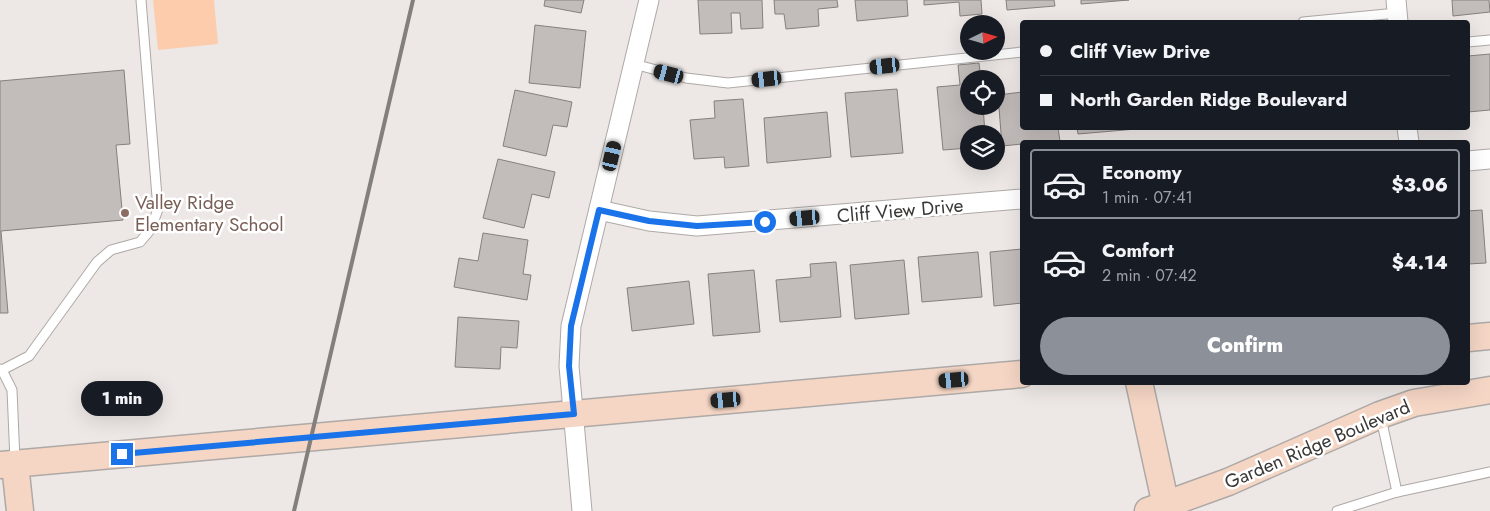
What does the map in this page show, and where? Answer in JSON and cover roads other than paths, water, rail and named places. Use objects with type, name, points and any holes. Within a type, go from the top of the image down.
[{"type":"main road","points":[[1470,338],[1490,336]]},
{"type":"main road","points":[[20,511],[7,464],[1020,374]]},
{"type":"main road","points":[[1140,385],[1161,509]]},
{"type":"main road","name":"Garden Ridge Boulevard","points":[[1161,509],[1380,415],[1414,403],[1490,390]]},
{"type":"street","points":[[582,511],[569,366],[571,326],[649,0]]},
{"type":"street","points":[[1470,161],[1490,159]]},
{"type":"street","name":"Cliff View Drive","points":[[599,210],[649,221],[697,226],[1020,200]]},
{"type":"lane","points":[[7,464],[12,390],[1,370],[29,356],[97,262],[111,250],[140,242],[151,229],[158,209],[141,0]]},
{"type":"lane","points":[[1322,20],[1397,12]]},
{"type":"lane","points":[[1470,42],[1490,40]]},
{"type":"lane","points":[[634,64],[686,78],[728,83],[1020,52]]},
{"type":"lane","points":[[1380,415],[1397,492]]},
{"type":"lane","points":[[1338,511],[1397,492],[1490,472]]},
{"type":"railway","points":[[294,511],[413,0]]},
{"type":"place","name":"Valley Ridge Elementary School","points":[[125,213]]}]
